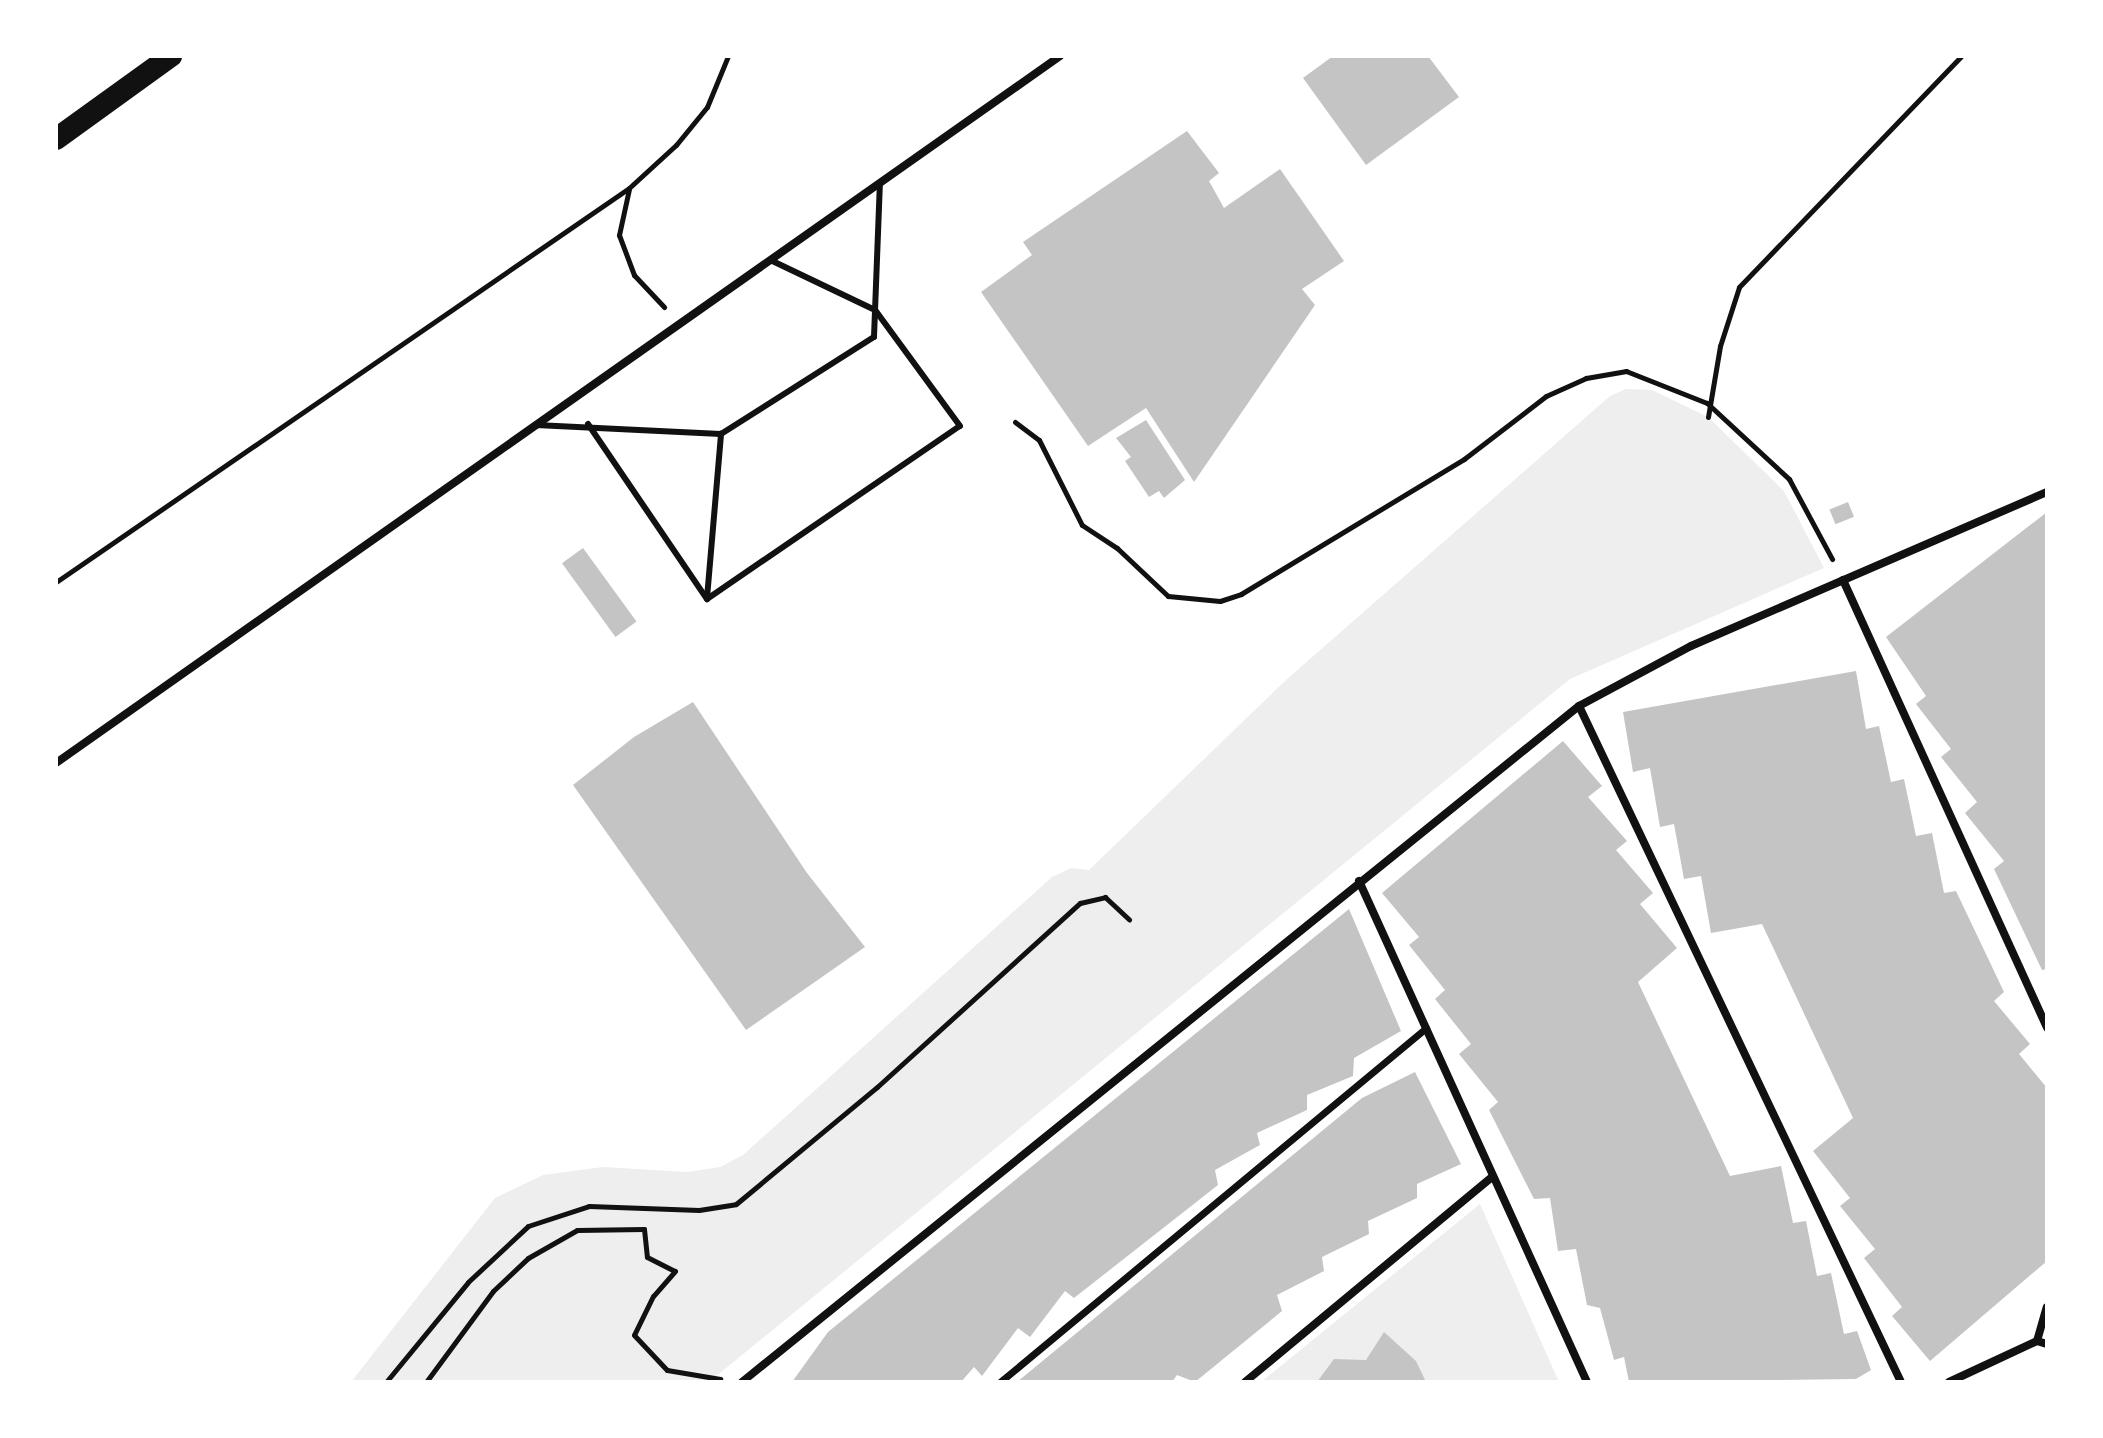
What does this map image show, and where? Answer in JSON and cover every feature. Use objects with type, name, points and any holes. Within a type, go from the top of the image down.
[{"type":"highway","points":[[56,139],[171,56]]},
{"type":"street","points":[[56,763],[1060,56]]},
{"type":"street","points":[[742,1382],[1579,706],[1691,646],[2047,492]]},
{"type":"street","points":[[1843,580],[2047,1028]]},
{"type":"street","points":[[1579,706],[1901,1382]]},
{"type":"street","points":[[1359,881],[1587,1382]]},
{"type":"street","points":[[1000,1382],[1426,1028]]},
{"type":"street","points":[[1245,1382],[1493,1176]]},
{"type":"street","points":[[1949,1382],[2042,1342],[2047,1307]]},
{"type":"lane","points":[[536,425],[588,424],[721,434],[874,337],[880,183]]},
{"type":"lane","points":[[707,599],[960,426],[875,310],[770,260]]},
{"type":"lane","points":[[588,424],[707,599]]},
{"type":"lane","points":[[707,599],[721,434]]},
{"type":"path","points":[[56,582],[629,188],[676,145],[707,107],[728,56]]},
{"type":"path","points":[[1708,417],[1720,346],[1739,287],[1961,56]]},
{"type":"path","points":[[629,188],[619,235],[634,275],[680,324]]},
{"type":"path","points":[[1015,422],[1039,440],[1082,525],[1117,548],[1168,596],[1220,601],[1241,594],[1464,459],[1546,396],[1586,378],[1626,371],[1707,403],[1789,479],[1843,580]]},
{"type":"path","points":[[386,1382],[468,1282],[528,1226],[589,1206],[699,1210],[736,1204],[877,1087],[1080,903],[1105,897],[1129,919]]},
{"type":"path","points":[[426,1382],[493,1291],[528,1258],[577,1230],[644,1229],[647,1257],[675,1271],[653,1296],[634,1335],[667,1370],[726,1380]]},
{"type":"shaded area","points":[[1626,389],[1652,390],[1708,417],[1784,491],[1824,568],[1570,679],[709,1382],[351,1382],[495,1198],[543,1175],[603,1167],[688,1172],[720,1167],[743,1155],[1052,877],[1071,868],[1089,870],[1286,680],[1610,396]]},
{"type":"shaded area","points":[[1480,1204],[1559,1382],[1261,1382]]},
{"type":"building","points":[[1333,56],[1428,56],[1459,97],[1366,165],[1303,78]]},
{"type":"building","points":[[1187,131],[1219,173],[1209,181],[1224,208],[1280,169],[1344,261],[1302,289],[1315,305],[1194,482],[1146,408],[1088,446],[981,292],[1032,255],[1023,242]]},
{"type":"building","points":[[1146,420],[1185,480],[1164,498],[1159,491],[1149,497],[1125,461],[1131,457],[1116,438]]},
{"type":"building","points":[[1848,502],[1854,517],[1835,524],[1829,509]]},
{"type":"building","points":[[2047,512],[2047,969],[2042,970],[1994,869],[2004,861],[1965,813],[1977,802],[1941,757],[1951,749],[1916,704],[1926,696],[1886,637]]},
{"type":"building","points":[[583,548],[636,622],[615,637],[562,563]]},
{"type":"building","points":[[1856,671],[1866,729],[1879,726],[1891,782],[1904,779],[1916,836],[1932,833],[1944,893],[1956,891],[2004,992],[1994,1001],[2030,1044],[2019,1054],[2047,1088],[2047,1261],[1930,1361],[1892,1316],[1902,1307],[1864,1258],[1875,1249],[1840,1206],[1850,1198],[1813,1151],[1853,1118],[1762,924],[1711,933],[1701,876],[1684,879],[1674,824],[1660,827],[1650,768],[1633,772],[1623,712]]},
{"type":"building","points":[[693,702],[807,873],[865,947],[746,1030],[573,785],[634,737]]},
{"type":"building","points":[[1563,741],[1602,786],[1588,797],[1627,841],[1616,850],[1653,893],[1640,904],[1677,948],[1638,982],[1730,1176],[1781,1166],[1793,1223],[1806,1221],[1817,1276],[1831,1273],[1844,1334],[1857,1331],[1871,1370],[1856,1379],[1629,1382],[1624,1357],[1614,1360],[1600,1308],[1587,1305],[1576,1249],[1558,1251],[1550,1198],[1534,1199],[1489,1110],[1498,1102],[1459,1054],[1471,1044],[1435,999],[1445,990],[1409,945],[1419,937],[1382,893]]},
{"type":"building","points":[[1349,909],[1401,1031],[1354,1058],[1353,1076],[1307,1095],[1307,1110],[1257,1133],[1260,1145],[1215,1170],[1218,1185],[1074,1298],[1065,1291],[1030,1337],[1018,1328],[982,1376],[974,1367],[961,1382],[792,1382],[828,1332]]},
{"type":"building","points":[[1415,1072],[1461,1164],[1417,1184],[1417,1198],[1368,1221],[1369,1234],[1322,1257],[1324,1271],[1277,1295],[1282,1311],[1195,1382],[1177,1375],[1172,1382],[1017,1382],[1362,1098]]},
{"type":"building","points":[[1384,1332],[1416,1361],[1426,1382],[1317,1382],[1334,1359],[1366,1360]]}]
